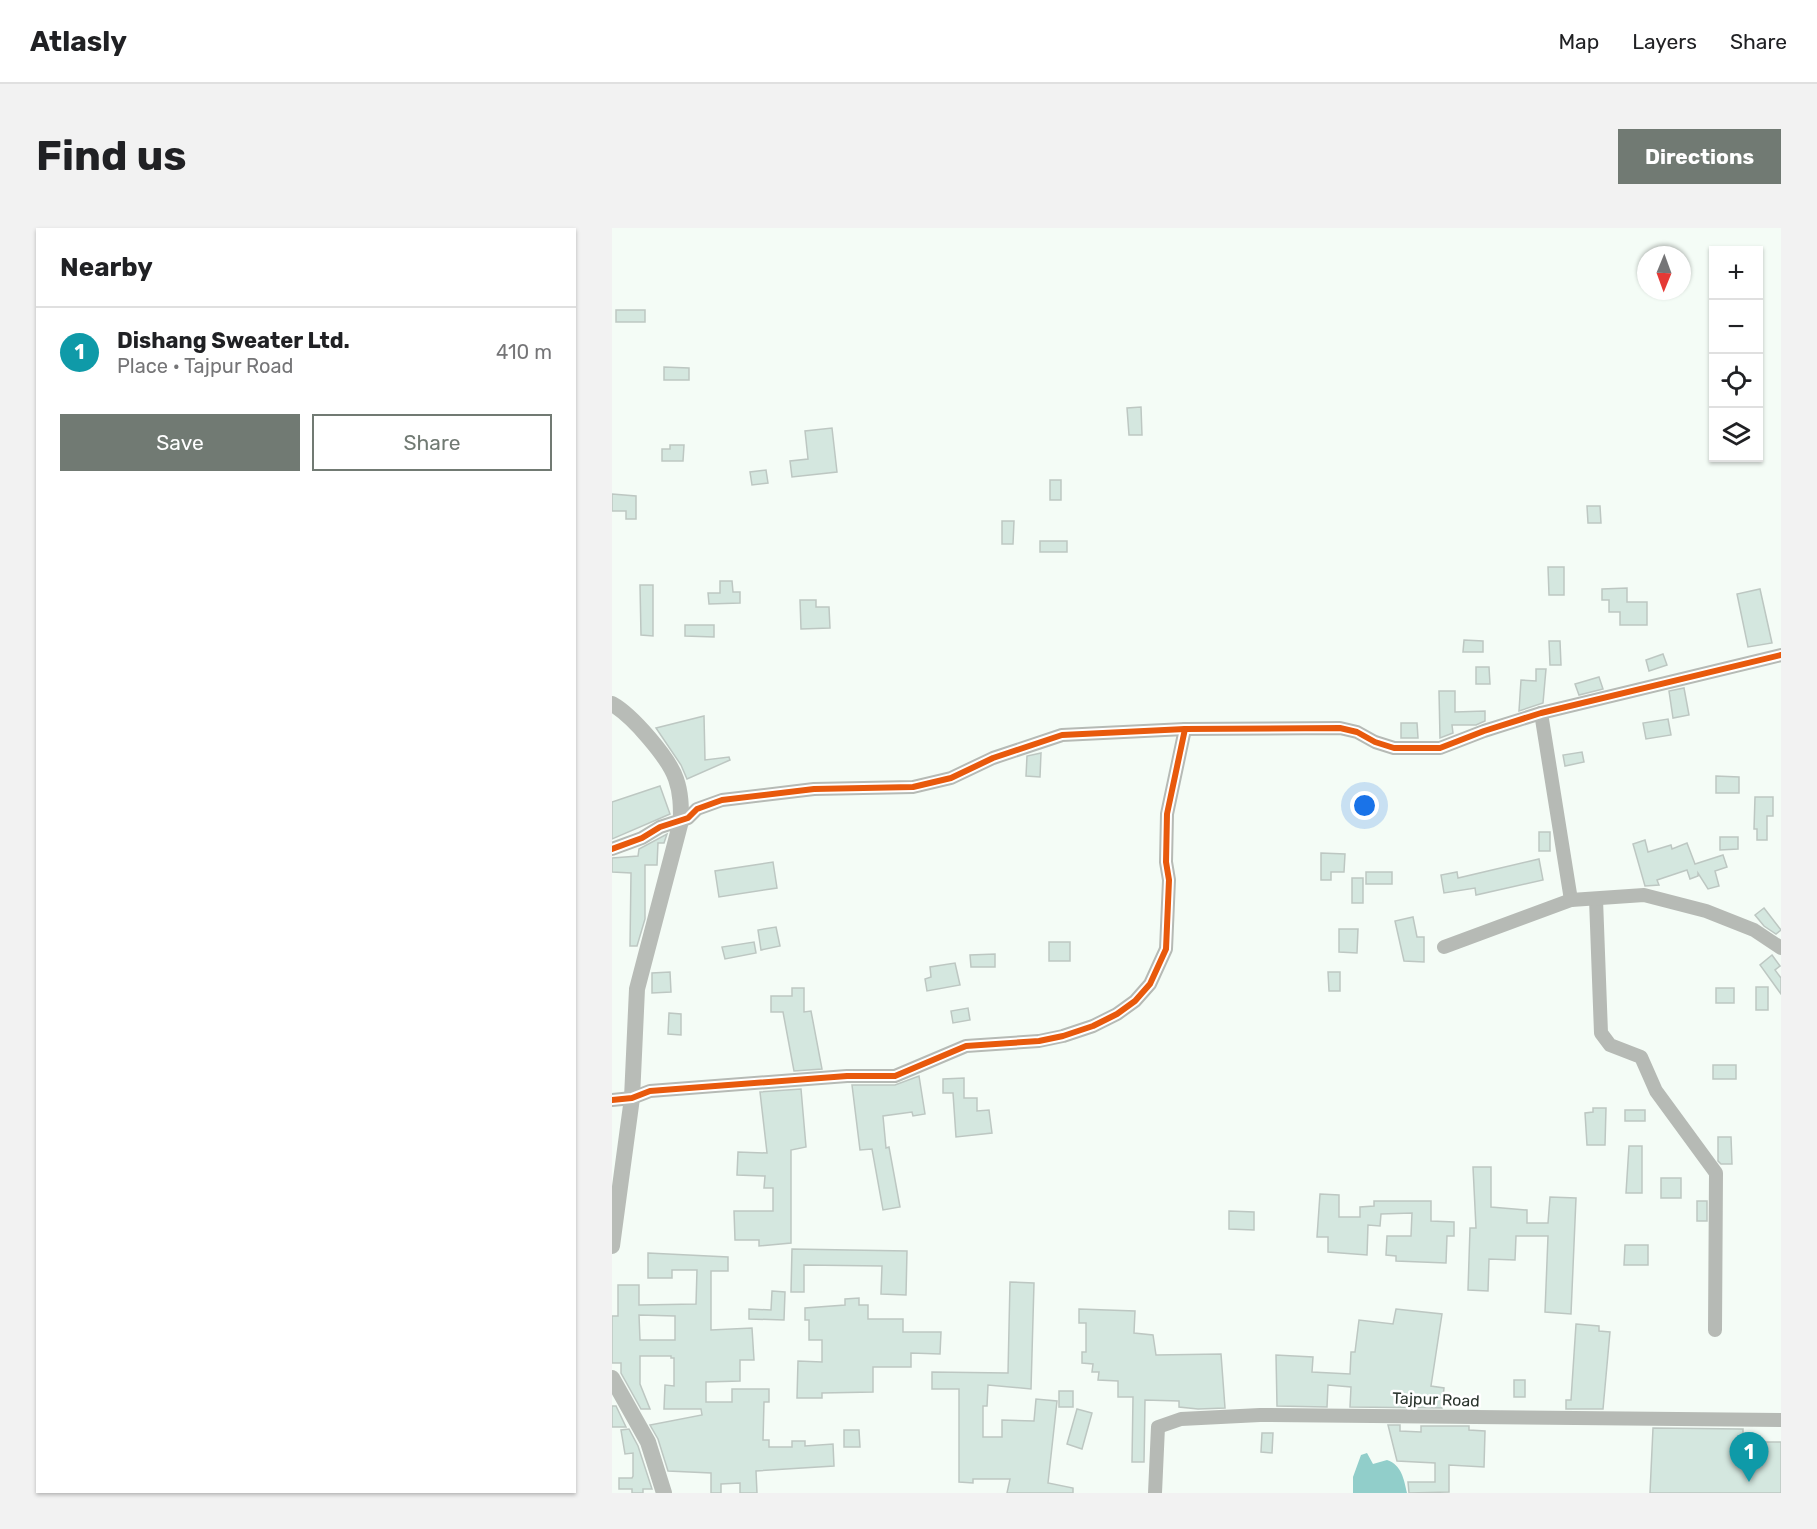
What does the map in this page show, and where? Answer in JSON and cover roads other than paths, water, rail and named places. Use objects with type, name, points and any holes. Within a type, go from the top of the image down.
[{"type":"main road","points":[[612,704],[634,722],[675,777],[680,795],[681,821],[637,989],[632,1098],[612,1246]]},
{"type":"main road","points":[[612,1378],[648,1442],[664,1493]]},
{"type":"street","points":[[612,849],[642,838],[660,827],[681,821],[697,809],[722,800],[814,789],[913,787],[951,778],[993,758],[1062,735],[1185,729],[1340,728],[1358,732],[1375,742],[1394,748],[1426,749],[1450,746],[1484,731],[1541,714],[1781,655]]},
{"type":"street","points":[[1541,714],[1571,900]]},
{"type":"street","points":[[612,1100],[632,1098],[650,1092],[786,1080],[896,1076],[966,1046],[1039,1041],[1063,1036],[1093,1026],[1117,1014],[1135,1001],[1150,984],[1166,949],[1169,880],[1166,862],[1167,814],[1185,729]]},
{"type":"street","points":[[1444,947],[1571,900],[1644,895],[1696,909],[1754,930],[1781,948]]},
{"type":"street","points":[[1596,899],[1601,1033],[1610,1045],[1641,1057],[1656,1091],[1716,1173],[1715,1330]]},
{"type":"street","name":"Tajpur Road","points":[[1155,1493],[1158,1427],[1181,1419],[1260,1415],[1376,1414],[1781,1420]]},
{"type":"water","points":[[1367,1453],[1373,1464],[1387,1460],[1396,1465],[1407,1493],[1353,1493],[1353,1477],[1361,1455]]},
{"type":"place","name":"Dishang Sweater Ltd.","points":[[1749,1482]]}]
